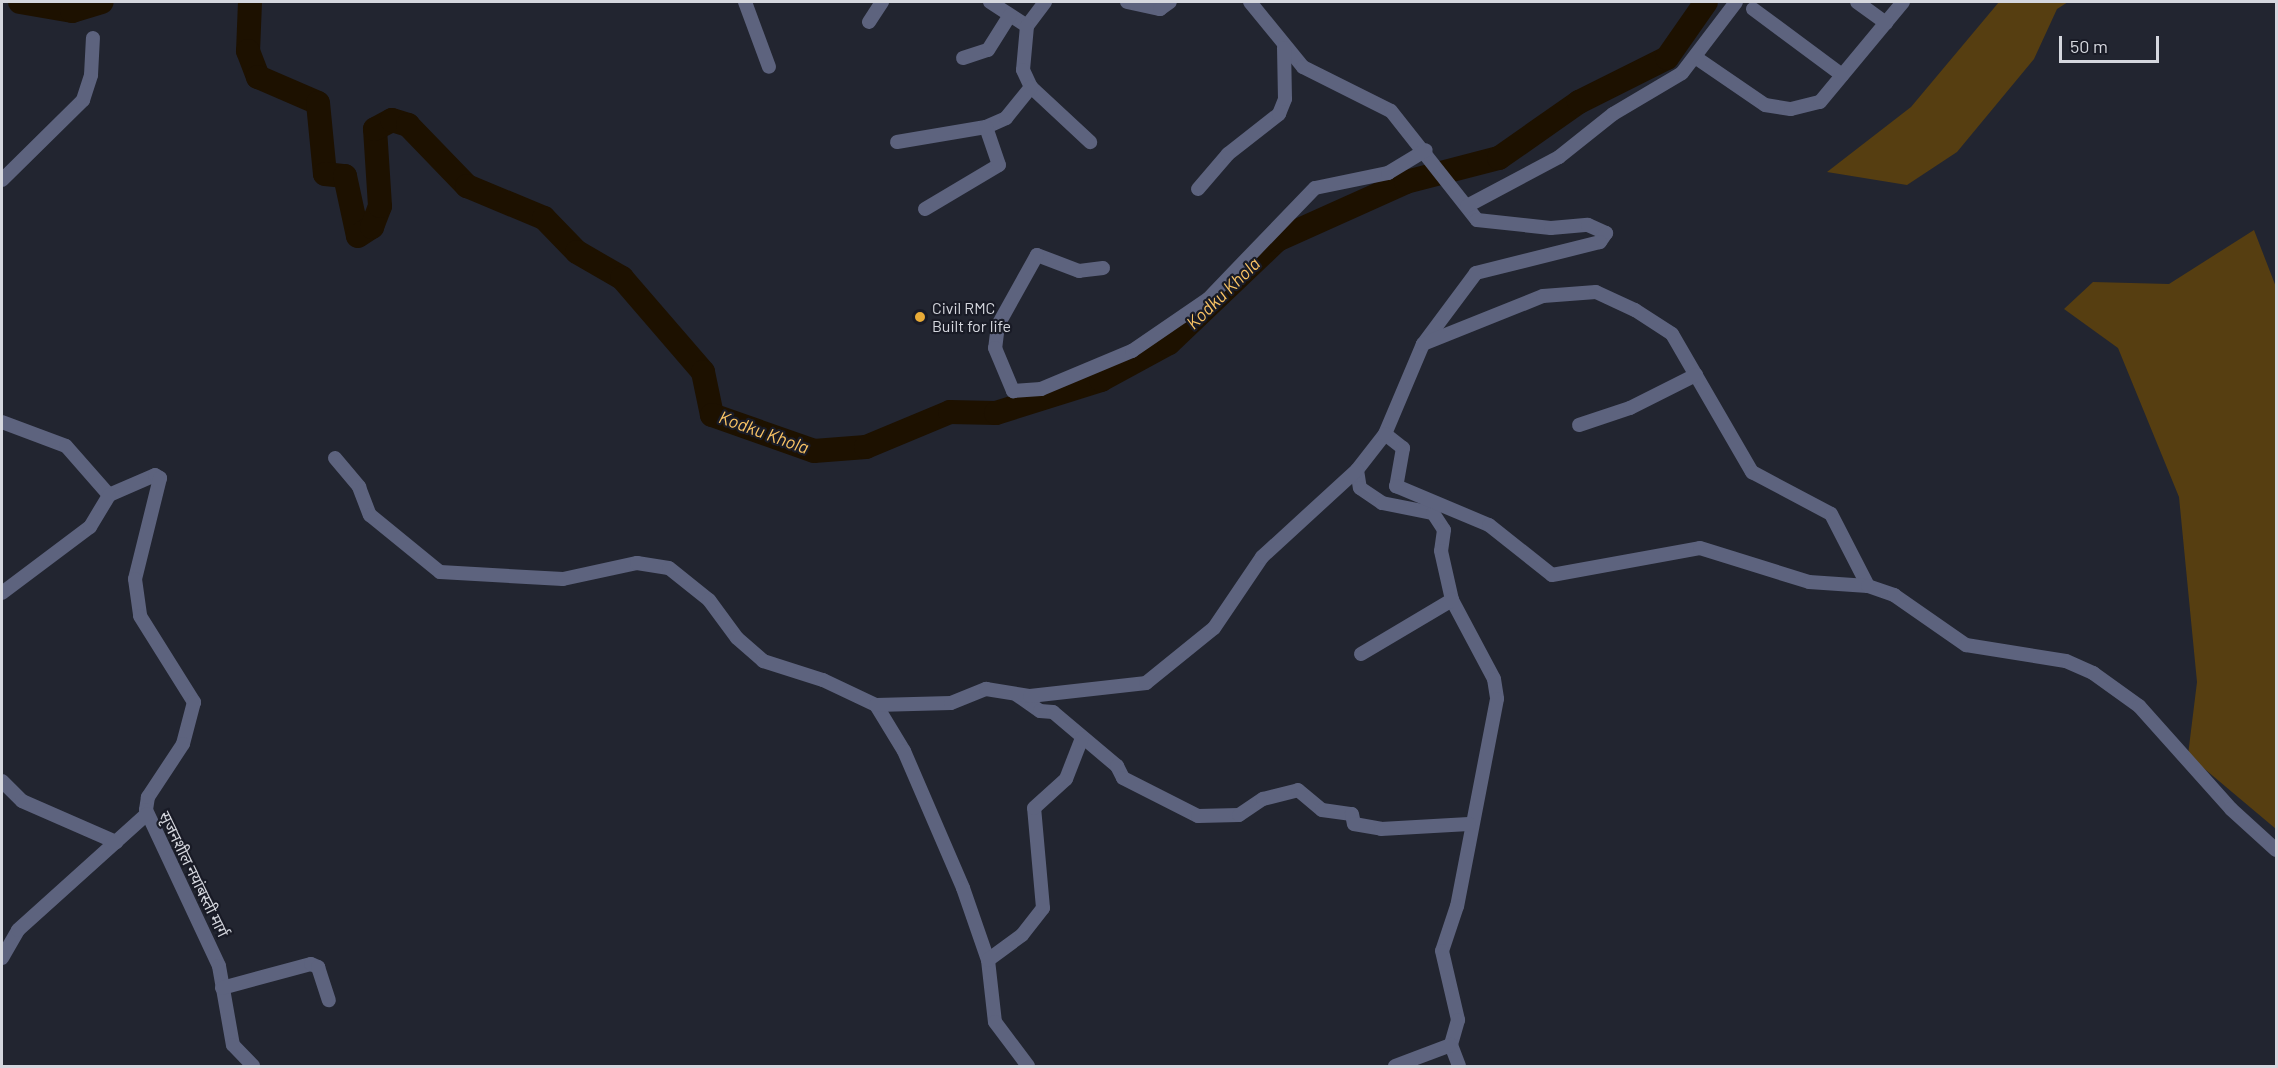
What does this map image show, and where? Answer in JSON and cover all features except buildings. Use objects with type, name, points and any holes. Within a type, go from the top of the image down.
[{"type":"street","points":[[745,2],[770,67]]},
{"type":"street","points":[[869,22],[882,2]]},
{"type":"street","points":[[990,2],[1027,26]]},
{"type":"street","points":[[1045,2],[1027,26],[1023,70],[1031,87],[1090,142]]},
{"type":"street","points":[[1127,2],[1160,9],[1170,2]]},
{"type":"street","points":[[335,458],[359,487],[370,515],[440,572],[563,579],[637,563],[669,568],[710,600],[737,638],[763,661],[824,680],[876,705],[951,703],[986,689],[1016,694],[1146,683],[1214,628],[1262,556],[1357,470],[1385,434],[1423,344],[1476,273],[1600,242],[1606,233],[1588,225],[1497,225],[1477,220],[1431,155],[1391,111],[1303,67],[1284,48],[1250,2]]},
{"type":"street","points":[[1467,206],[1559,157],[1613,114],[1682,72],[1736,2]]},
{"type":"street","points":[[1857,2],[1886,23]]},
{"type":"street","points":[[1695,57],[1765,105],[1791,109],[1820,102],[1903,2]]},
{"type":"street","points":[[1753,9],[1842,75]]},
{"type":"street","points":[[963,58],[988,50],[1010,15]]},
{"type":"street","points":[[2,180],[82,100],[91,75],[93,38]]},
{"type":"street","points":[[1198,189],[1228,154],[1279,114],[1285,99],[1284,48]]},
{"type":"street","points":[[897,142],[986,127],[1006,118],[1031,87]]},
{"type":"street","points":[[925,209],[999,165],[986,127]]},
{"type":"street","points":[[1103,268],[1078,271],[1037,255],[998,325],[995,348],[1013,391],[1041,389],[1132,351],[1209,299],[1315,188],[1388,173],[1431,155]]},
{"type":"street","points":[[1423,344],[1543,296],[1596,292],[1672,334],[1752,472],[1831,514],[1868,586]]},
{"type":"street","points":[[1579,425],[1630,408],[1696,375]]},
{"type":"street","points":[[2,422],[66,446],[109,495],[90,527],[2,593]]},
{"type":"street","points":[[1385,434],[1403,448],[1396,486],[1489,525],[1552,575],[1700,548],[1809,582],[1868,586],[1894,595],[1966,645],[2066,661],[2093,673],[2139,706],[2231,809],[2277,850]]},
{"type":"street","points":[[1357,470],[1360,488],[1382,504],[1433,513],[1444,530],[1441,551],[1452,600],[1494,679],[1497,699],[1469,824],[1457,906],[1442,951],[1458,1020],[1451,1045],[1459,1066]]},
{"type":"street","name":"सृजनशील नयांबस्ती मार्ग","points":[[109,495],[155,475],[160,478],[135,579],[140,616],[194,702],[183,744],[148,797],[147,814],[185,886],[219,966],[233,1045],[253,1066]]},
{"type":"street","points":[[1361,654],[1452,600]]},
{"type":"street","points":[[1016,694],[1040,711],[1053,712],[1123,778],[1198,816],[1239,815],[1263,799],[1298,790],[1322,810],[1352,814],[1354,824],[1381,829],[1469,824]]},
{"type":"street","points":[[876,705],[904,751],[988,960],[995,1022],[1028,1066]]},
{"type":"street","points":[[988,960],[1022,934],[1043,908],[1034,808],[1066,779],[1082,738]]},
{"type":"street","points":[[2,781],[28,804],[116,842]]},
{"type":"street","points":[[2,958],[18,930],[147,814]]},
{"type":"street","points":[[222,988],[311,964],[318,967],[329,1000]]},
{"type":"street","points":[[1395,1066],[1451,1045]]},
{"type":"shaded area","points":[[1999,2],[2068,2],[2057,9],[2034,59],[1957,152],[1907,185],[1827,172],[1911,107]]},
{"type":"shaded area","points":[[2254,230],[2276,287],[2276,829],[2188,755],[2197,682],[2179,497],[2118,348],[2064,309],[2093,282],[2169,284]]},
{"type":"waterway","name":"Kodku Khola","points":[[20,2],[72,11],[102,2]]},
{"type":"waterway","name":"Kodku Khola","points":[[250,2],[248,51],[258,77],[318,103],[325,174],[345,176],[358,236],[372,227],[380,206],[375,129],[392,120],[408,125],[467,186],[544,218],[577,252],[622,278],[703,372],[712,415],[814,451],[866,447],[950,412],[996,413],[1101,380],[1169,343],[1277,240],[1406,182],[1499,158],[1579,102],[1667,58],[1706,2]]},
{"type":"place","name":"Civil RMC Built for life","points":[[920,317]]}]
